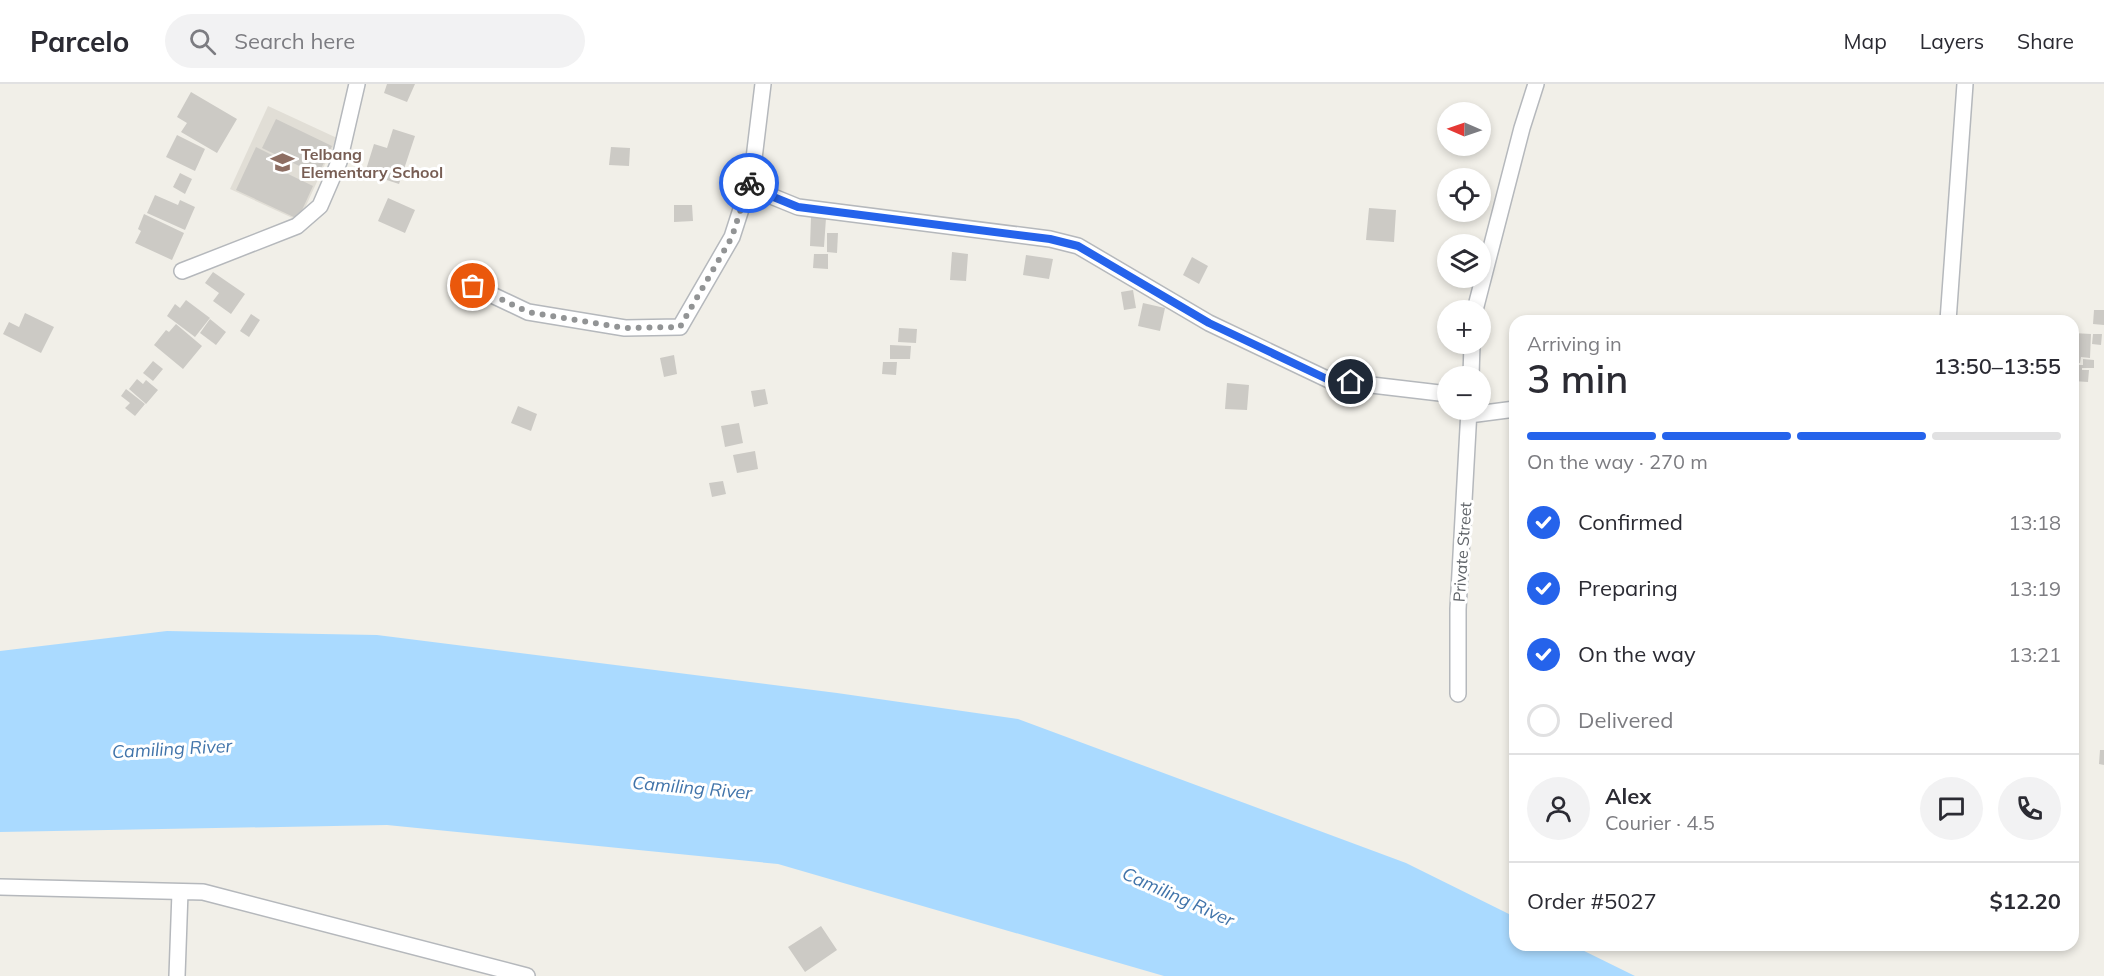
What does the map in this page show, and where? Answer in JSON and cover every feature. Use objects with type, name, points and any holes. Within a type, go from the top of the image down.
[{"type":"street","points":[[182,272],[297,226],[320,206],[339,162],[357,84]]},
{"type":"street","points":[[473,286],[528,312],[625,328],[680,327],[732,237],[752,175],[763,84]]},
{"type":"street","points":[[1478,300],[1522,128],[1536,84]]},
{"type":"street","points":[[1948,315],[1965,84]]},
{"type":"street","points":[[752,175],[771,196],[798,207],[1050,239],[1078,246],[1209,323],[1329,380],[1437,393]]},
{"type":"street","points":[[1491,411],[1509,409]]},
{"type":"street","name":"Private Street","points":[[1458,694],[1458,609],[1469,420]]},
{"type":"street","points":[[0,887],[203,892],[527,976]]},
{"type":"street","points":[[177,976],[180,892]]},
{"type":"shaded area","name":"Telbang Elementary School","points":[[268,106],[337,138],[299,221],[230,189]]},
{"type":"water","name":"Camiling River","points":[[167,631],[377,635],[837,693],[1018,719],[1406,863],[1509,914],[1509,951],[1584,951],[1635,976],[1164,976],[778,864],[387,825],[0,832],[0,651]]},
{"type":"building","points":[[387,84],[415,84],[407,102],[384,93]]},
{"type":"building","points":[[191,92],[237,119],[217,153],[181,132],[187,123],[177,117]]},
{"type":"building","points":[[276,119],[332,146],[318,175],[262,148]]},
{"type":"building","points":[[393,129],[415,136],[399,184],[365,173],[374,144],[387,148]]},
{"type":"building","points":[[177,135],[205,149],[195,171],[166,157]]},
{"type":"building","points":[[256,147],[290,164],[286,173],[313,186],[298,219],[236,190]]},
{"type":"building","points":[[611,147],[630,148],[629,166],[609,165]]},
{"type":"building","points":[[180,173],[192,179],[185,194],[173,187]]},
{"type":"building","points":[[155,195],[178,205],[180,200],[195,207],[185,230],[147,213]]},
{"type":"building","points":[[388,198],[415,210],[405,233],[378,221]]},
{"type":"building","points":[[674,205],[692,205],[693,221],[674,222]]},
{"type":"building","points":[[1369,208],[1396,210],[1394,242],[1366,240]]},
{"type":"building","points":[[144,214],[184,233],[172,260],[135,243],[141,231],[138,229]]},
{"type":"building","points":[[811,217],[826,218],[824,247],[810,246]]},
{"type":"building","points":[[827,233],[838,233],[837,253],[827,252]]},
{"type":"building","points":[[952,252],[968,254],[966,281],[950,280]]},
{"type":"building","points":[[814,254],[828,254],[828,269],[813,268]]},
{"type":"building","points":[[1026,255],[1053,259],[1049,279],[1023,275]]},
{"type":"building","points":[[1192,257],[1208,266],[1199,284],[1183,275]]},
{"type":"building","points":[[213,272],[245,294],[231,314],[213,301],[219,293],[205,283]]},
{"type":"building","points":[[1133,290],[1136,308],[1124,310],[1121,292]]},
{"type":"building","points":[[186,300],[210,318],[195,337],[167,316],[175,304],[180,308]]},
{"type":"building","points":[[1143,303],[1165,308],[1160,331],[1138,326]]},
{"type":"building","points":[[2094,310],[2104,310],[2104,325],[2093,324]]},
{"type":"building","points":[[25,313],[54,327],[41,353],[3,334],[9,322],[19,327]]},
{"type":"building","points":[[251,314],[260,320],[249,337],[240,331]]},
{"type":"building","points":[[210,319],[226,332],[216,345],[200,333]]},
{"type":"building","points":[[176,324],[202,346],[183,369],[154,345],[166,330],[169,332]]},
{"type":"building","points":[[899,328],[917,329],[916,343],[898,342]]},
{"type":"building","points":[[2079,333],[2091,334],[2090,358],[2081,357],[2080,363]]},
{"type":"building","points":[[2093,334],[2102,334],[2101,345],[2092,344]]},
{"type":"building","points":[[890,345],[911,346],[910,359],[890,359]]},
{"type":"building","points":[[674,355],[677,374],[664,377],[660,358]]},
{"type":"building","points":[[2083,359],[2094,360],[2094,368],[2082,368],[2082,370],[2089,370],[2088,382],[2079,381],[2079,365],[2083,365]]},
{"type":"building","points":[[153,361],[163,369],[153,381],[143,373]]},
{"type":"building","points":[[883,362],[897,362],[896,375],[882,374]]},
{"type":"building","points":[[137,379],[143,384],[146,380],[158,390],[146,404],[129,389]]},
{"type":"building","points":[[1227,383],[1249,385],[1247,410],[1225,409]]},
{"type":"building","points":[[126,389],[145,404],[135,416],[125,408],[130,403],[121,396]]},
{"type":"building","points":[[765,389],[768,404],[754,407],[751,391]]},
{"type":"building","points":[[518,406],[537,414],[531,431],[511,423]]},
{"type":"building","points":[[739,423],[743,443],[725,447],[721,426]]},
{"type":"building","points":[[755,451],[758,469],[737,473],[733,455]]},
{"type":"building","points":[[723,481],[726,494],[712,497],[709,483]]},
{"type":"building","points":[[2100,750],[2104,750],[2104,765],[2099,764]]},
{"type":"building","points":[[821,926],[837,950],[805,972],[788,947]]},
{"type":"way so far","points":[[473,286],[528,312],[625,328],[680,327],[732,237],[749,183]]},
{"type":"place","name":"Telbang Elementary School","points":[[283,163]]},
{"type":"route","points":[[749,183],[752,175],[771,196],[798,207],[1050,239],[1078,246],[1209,323],[1329,380],[1351,382]]}]
